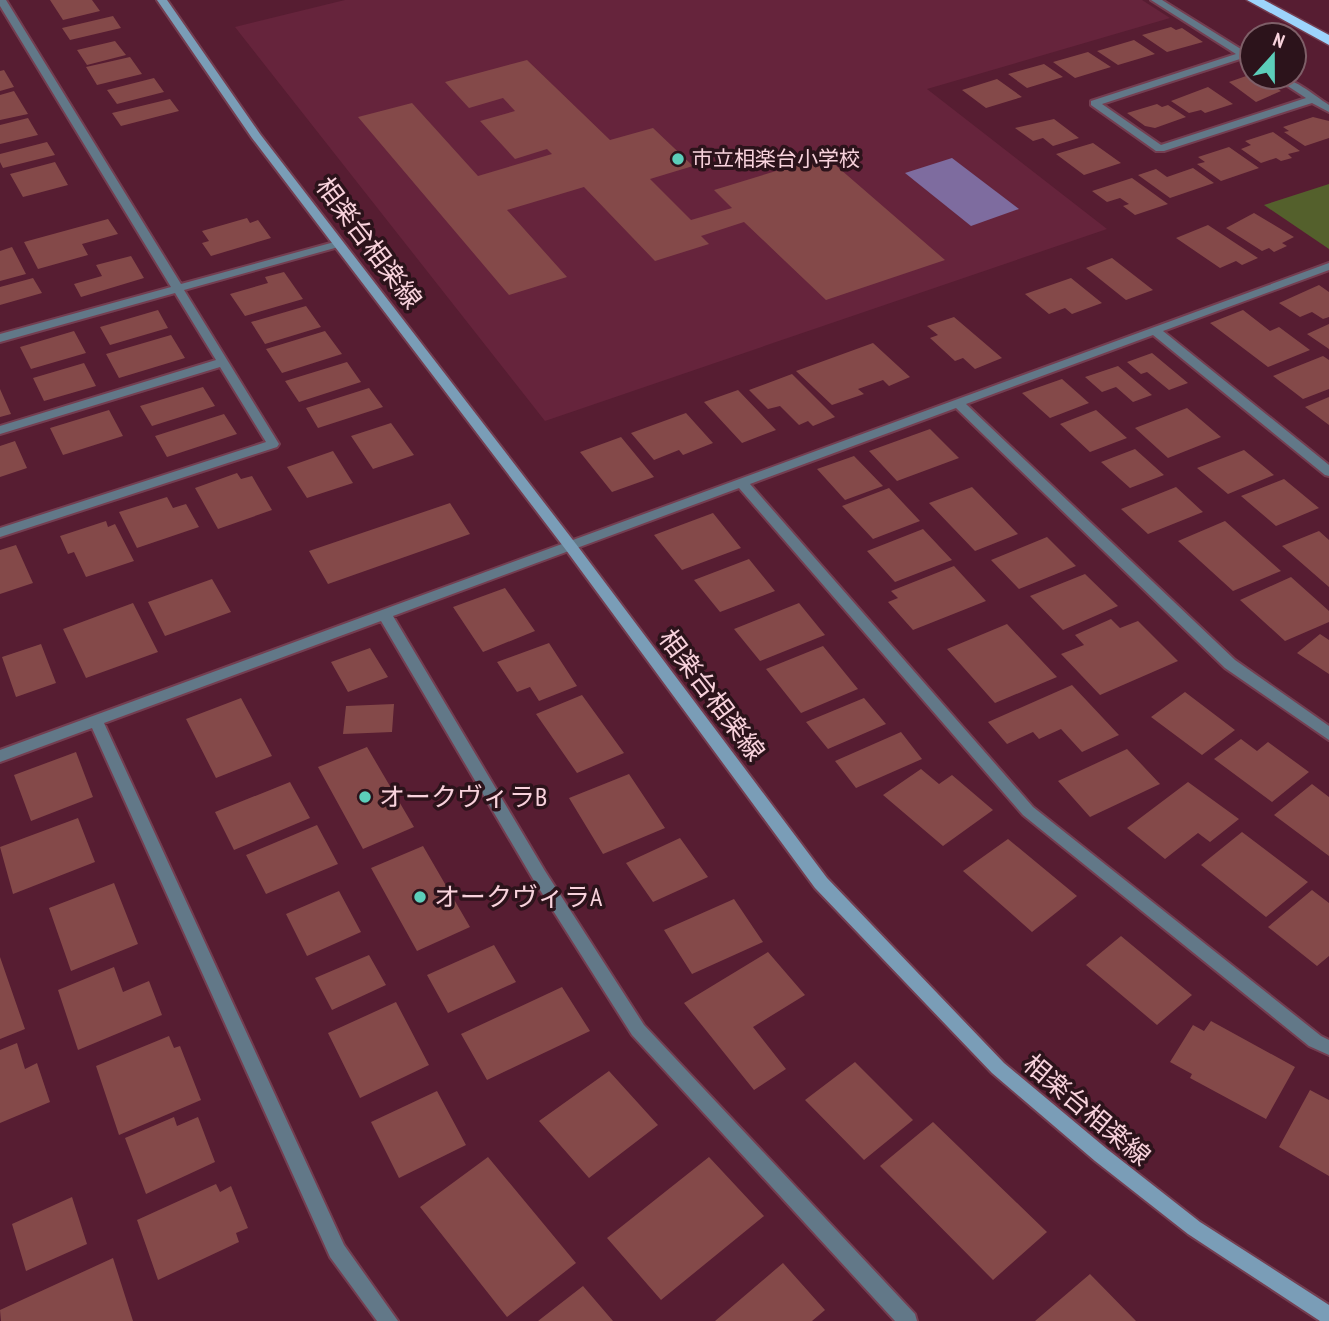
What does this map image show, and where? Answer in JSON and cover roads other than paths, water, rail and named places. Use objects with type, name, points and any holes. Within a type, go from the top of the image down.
[{"type":"highway","points":[[1254,0],[1329,41]]},
{"type":"main road","name":"相楽台相楽線","points":[[162,0],[256,135],[571,547],[821,883],[998,1068],[1101,1155],[1194,1228],[1329,1316]]},
{"type":"street","points":[[0,533],[273,444],[1,0]]},
{"type":"street","points":[[1156,0],[1238,51]]},
{"type":"street","points":[[1238,60],[1094,103],[1160,149],[1314,99]]},
{"type":"street","points":[[1301,91],[1329,109]]},
{"type":"street","points":[[0,338],[338,244]]},
{"type":"street","points":[[0,756],[1329,266]]},
{"type":"street","points":[[1154,330],[1329,472]]},
{"type":"street","points":[[0,430],[223,362]]},
{"type":"street","points":[[957,402],[1230,664],[1329,734]]},
{"type":"street","points":[[743,484],[1028,811],[1304,1032],[1329,1048]]},
{"type":"street","points":[[385,615],[539,875],[638,1030],[908,1321]]},
{"type":"street","points":[[96,721],[337,1251],[389,1321]]},
{"type":"place","name":"市立相楽台小学校","points":[[678,159]]},
{"type":"place","name":"オークヴィラB","points":[[365,797]]},
{"type":"place","name":"オークヴィラA","points":[[420,897]]}]
